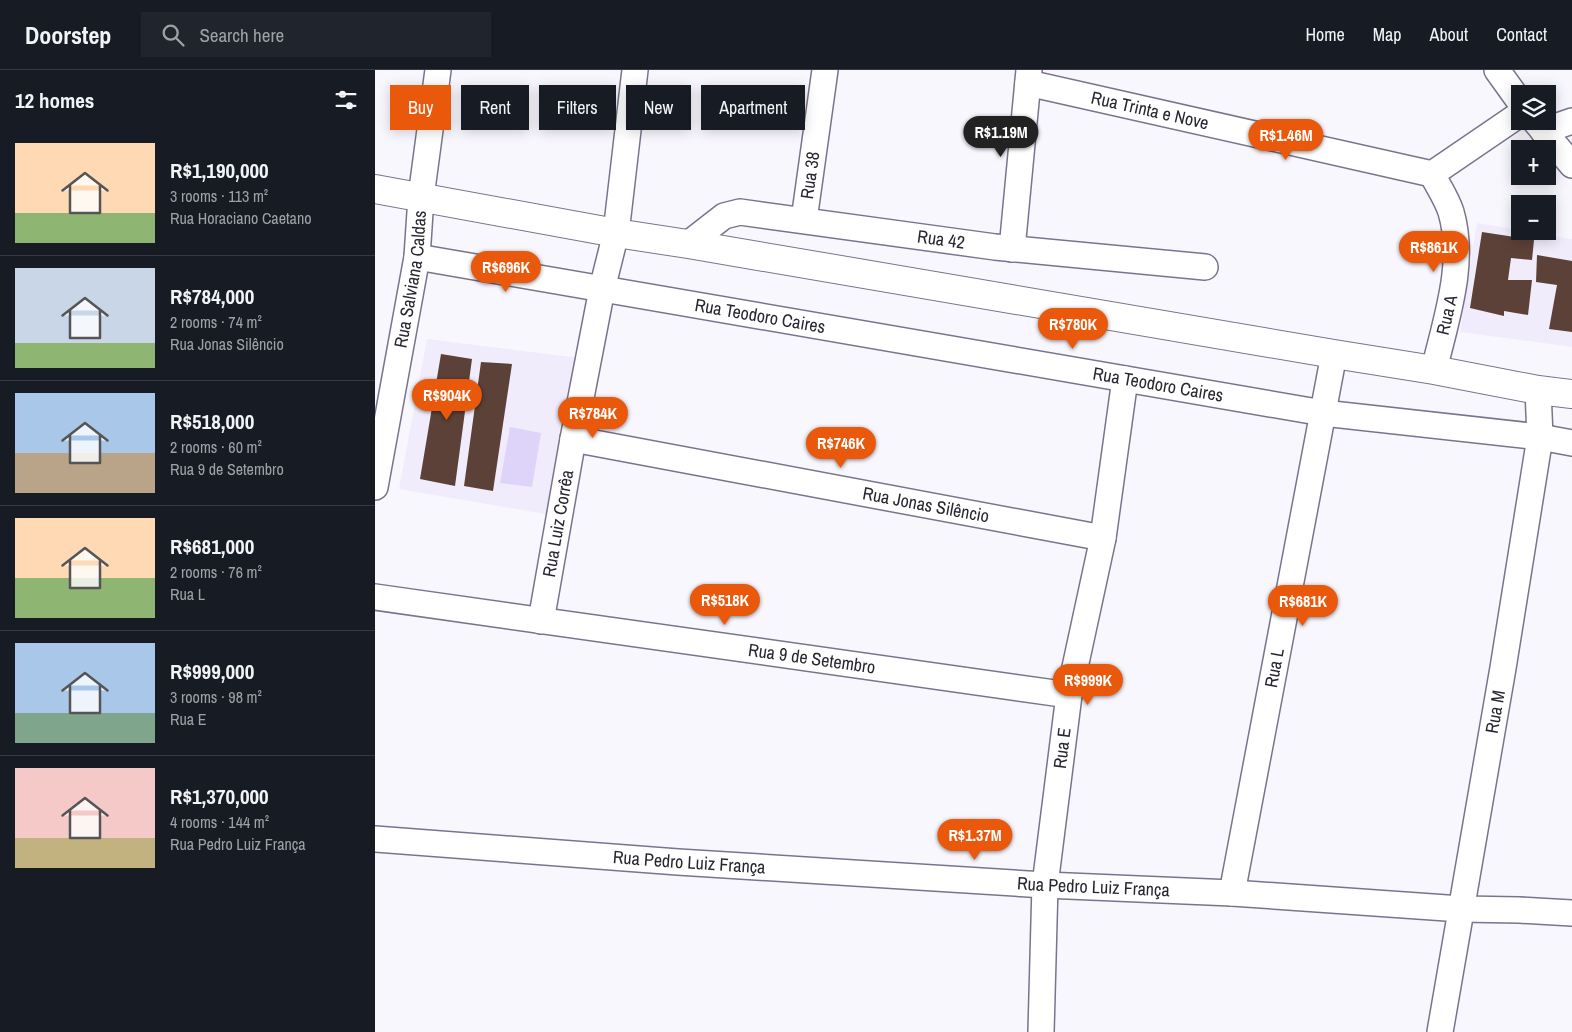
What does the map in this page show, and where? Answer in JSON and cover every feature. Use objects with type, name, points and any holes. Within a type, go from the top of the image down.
[{"type":"main road","points":[[375,189],[421,197],[614,242],[688,244],[1434,370],[1538,390],[1571,394]]},
{"type":"street","name":"Rua Salviana Caldas","points":[[375,487],[417,257],[421,197],[438,70]]},
{"type":"street","name":"Rua Luiz Corrêa","points":[[541,621],[573,439],[602,289],[614,242],[635,70]]},
{"type":"street","name":"Rua 38","points":[[804,220],[825,70]]},
{"type":"street","points":[[1497,70],[1511,89]]},
{"type":"street","points":[[1012,249],[1029,76]]},
{"type":"street","name":"Rua Trinta e Nove","points":[[1029,76],[1431,174]]},
{"type":"street","points":[[1431,174],[1511,120]]},
{"type":"street","points":[[1556,123],[1572,121]]},
{"type":"street","points":[[1542,130],[1572,165]]},
{"type":"street","name":"Rua A","points":[[1431,174],[1450,210],[1457,241],[1454,284],[1434,370]]},
{"type":"street","name":"Rua 42","points":[[688,244],[724,216],[740,212],[1012,249],[1205,268]]},
{"type":"street","name":"Rua Teodoro Caires","points":[[417,257],[1323,413],[1540,437],[1572,443]]},
{"type":"street","name":"Rua L","points":[[1232,892],[1334,354]]},
{"type":"street","name":"Rua E","points":[[1041,1032],[1045,885],[1069,695],[1103,538],[1125,379]]},
{"type":"street","name":"Rua M","points":[[1440,1032],[1502,678],[1540,437],[1538,390]]},
{"type":"street","name":"Rua Jonas Silêncio","points":[[573,439],[1103,538]]},
{"type":"street","name":"Rua 9 de Setembro","points":[[375,597],[1069,695]]},
{"type":"street","name":"Rua Pedro Luiz França","points":[[375,839],[678,862],[1045,885],[1232,892],[1461,910],[1519,910],[1572,913]]},
{"type":"shaded area","points":[[1477,223],[1511,229],[1511,240],[1556,240],[1556,236],[1572,239],[1572,347],[1460,332]]},
{"type":"shaded area","points":[[427,339],[580,358],[551,515],[399,489]]},
{"type":"shaded area","points":[[510,427],[541,433],[532,487],[500,483]]},
{"type":"building","points":[[1482,232],[1511,236],[1511,240],[1534,240],[1532,260],[1511,258],[1508,280],[1532,280],[1528,315],[1504,311],[1504,316],[1470,308]]},
{"type":"building","points":[[1537,255],[1572,261],[1572,332],[1549,329],[1557,285],[1536,282]]},
{"type":"building","points":[[441,354],[472,359],[455,486],[420,479]]},
{"type":"building","points":[[481,362],[512,364],[493,491],[464,486]]}]
